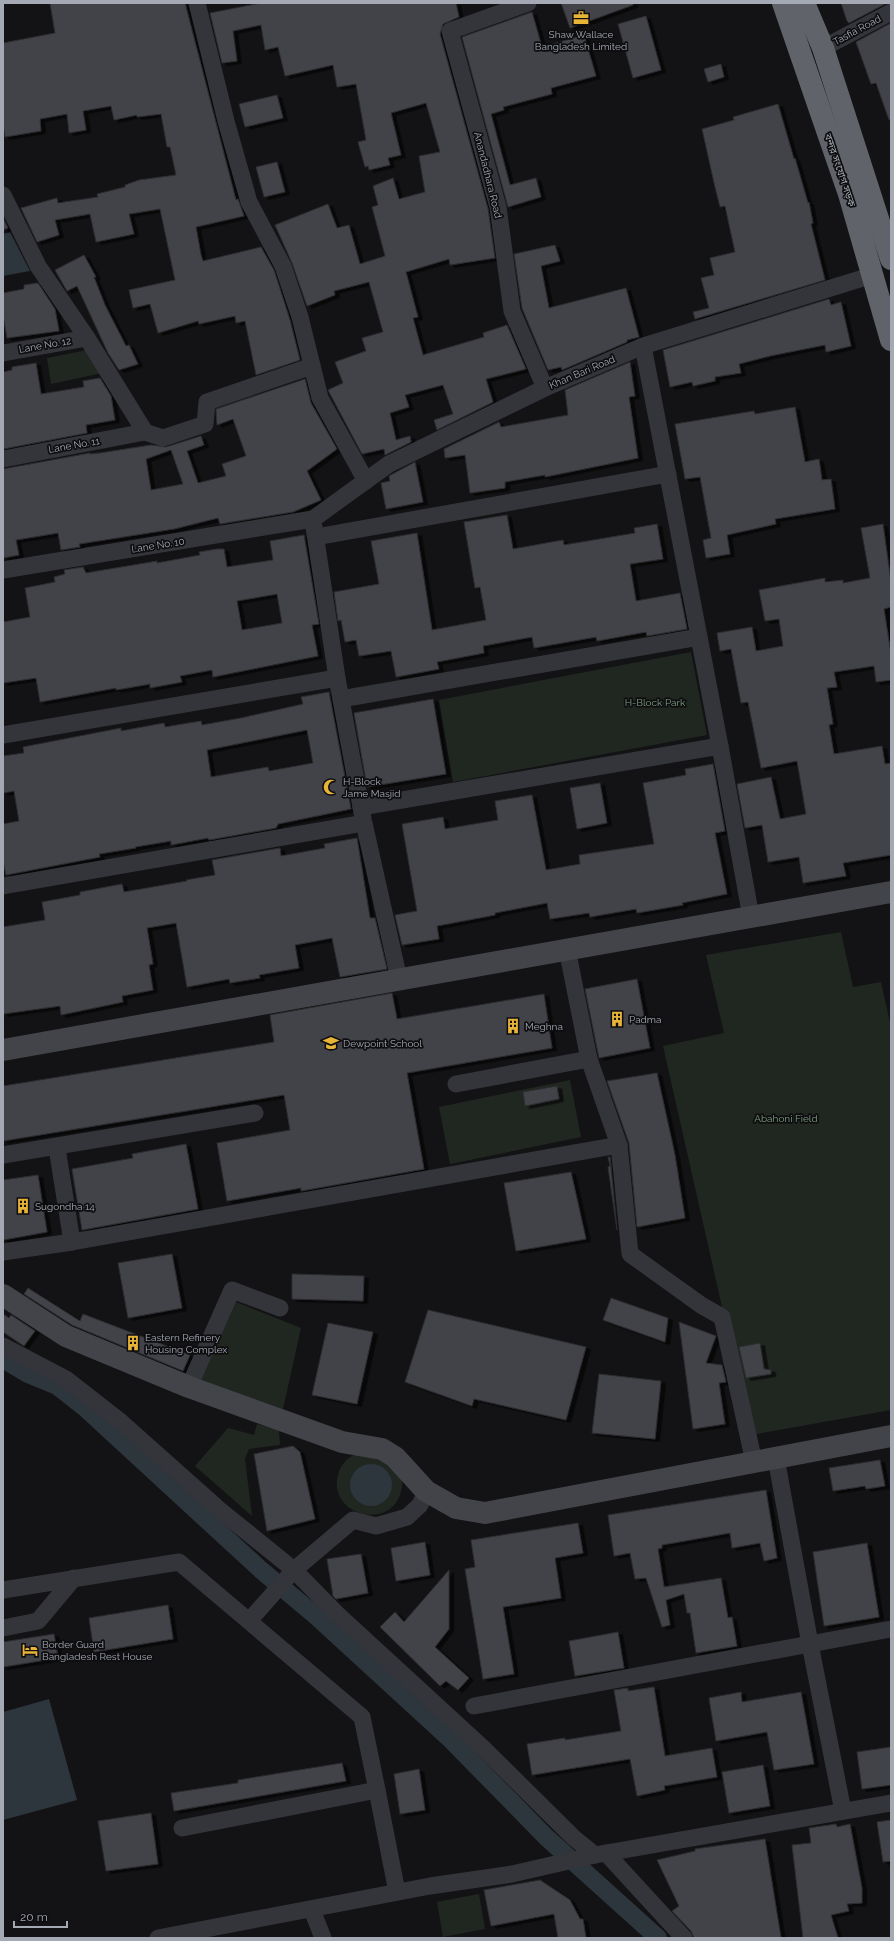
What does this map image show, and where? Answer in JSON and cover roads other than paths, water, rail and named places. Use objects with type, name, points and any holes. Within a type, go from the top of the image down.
[{"type":"highway","name":"বন্দর সংযোগ সড়ক","points":[[783,3],[849,194],[891,340]]},
{"type":"highway","name":"বন্দর সংযোগ সড়ক","points":[[804,3],[823,48],[891,259]]},
{"type":"street","points":[[197,3],[226,121],[250,202],[283,266],[300,317],[320,398],[366,481]]},
{"type":"street","name":"Anandadhara Road","points":[[528,3],[450,30],[498,207],[512,311],[545,388]]},
{"type":"street","name":"Tasfia Road","points":[[823,48],[891,12]]},
{"type":"street","points":[[3,195],[38,266],[87,338],[145,432],[163,438],[205,424],[207,402],[312,366]]},
{"type":"street","name":"Khan Bari Road","points":[[313,519],[389,464],[545,388],[643,346],[873,275]]},
{"type":"street","name":"Lane No. 12","points":[[3,353],[87,338]]},
{"type":"street","points":[[643,346],[751,916]]},
{"type":"street","name":"Lane No. 11","points":[[3,458],[145,432]]},
{"type":"street","points":[[316,537],[668,474]]},
{"type":"street","points":[[313,519],[337,678],[362,815],[399,979]]},
{"type":"street","name":"Lane No. 10","points":[[3,570],[313,519]]},
{"type":"street","points":[[341,699],[699,637]]},
{"type":"street","points":[[3,735],[337,678]]},
{"type":"street","points":[[3,886],[720,746]]},
{"type":"street","points":[[3,1050],[891,892]]},
{"type":"street","points":[[567,949],[589,1059],[619,1145],[630,1254],[701,1305],[722,1317],[754,1462]]},
{"type":"street","points":[[456,1084],[589,1059]]},
{"type":"street","points":[[3,1155],[57,1148],[255,1113]]},
{"type":"street","points":[[3,1252],[72,1242],[619,1145]]},
{"type":"street","points":[[57,1148],[72,1242]]},
{"type":"street","points":[[189,1387],[232,1290],[280,1308]]},
{"type":"street","points":[[3,1295],[66,1336],[189,1387],[342,1442],[382,1449],[395,1457],[426,1491],[456,1508],[485,1513],[891,1436]]},
{"type":"street","points":[[3,1346],[66,1379],[121,1422],[221,1511],[294,1570],[336,1613],[488,1753],[574,1838],[600,1854],[684,1938]]},
{"type":"street","points":[[776,1458],[810,1644],[843,1811]]},
{"type":"street","points":[[249,1621],[294,1570],[352,1520],[376,1526],[407,1517],[420,1505],[426,1491]]},
{"type":"street","points":[[3,1590],[179,1562],[362,1717],[397,1892]]},
{"type":"street","points":[[3,1628],[38,1621],[74,1578]]},
{"type":"street","points":[[474,1706],[891,1629]]},
{"type":"street","points":[[182,1828],[377,1790]]},
{"type":"street","points":[[158,1938],[312,1910],[430,1886],[512,1874],[600,1854],[891,1803]]},
{"type":"street","points":[[312,1910],[323,1938]]},
{"type":"waterway","points":[[3,1359],[28,1374],[57,1386],[85,1408],[261,1570],[316,1616],[449,1738],[546,1837],[658,1938]]},
{"type":"place","name":"Shaw Wallace Bangladesh Limited","points":[[581,18]]},
{"type":"place","name":"H-Block Jame Masjid","points":[[331,787]]},
{"type":"place","name":"Padma","points":[[617,1019]]},
{"type":"place","name":"Meghna","points":[[513,1026]]},
{"type":"place","name":"Dewpoint School","points":[[331,1043]]},
{"type":"place","name":"Sugondha 14","points":[[23,1206]]},
{"type":"place","name":"Eastern Refinery Housing Complex","points":[[133,1343]]},
{"type":"place","name":"Border Guard Bangladesh Rest House","points":[[30,1650]]},
{"type":"park label","name":"H-Block Park","points":[[655,702]]},
{"type":"park label","name":"Abahoni Field","points":[[786,1118]]}]
